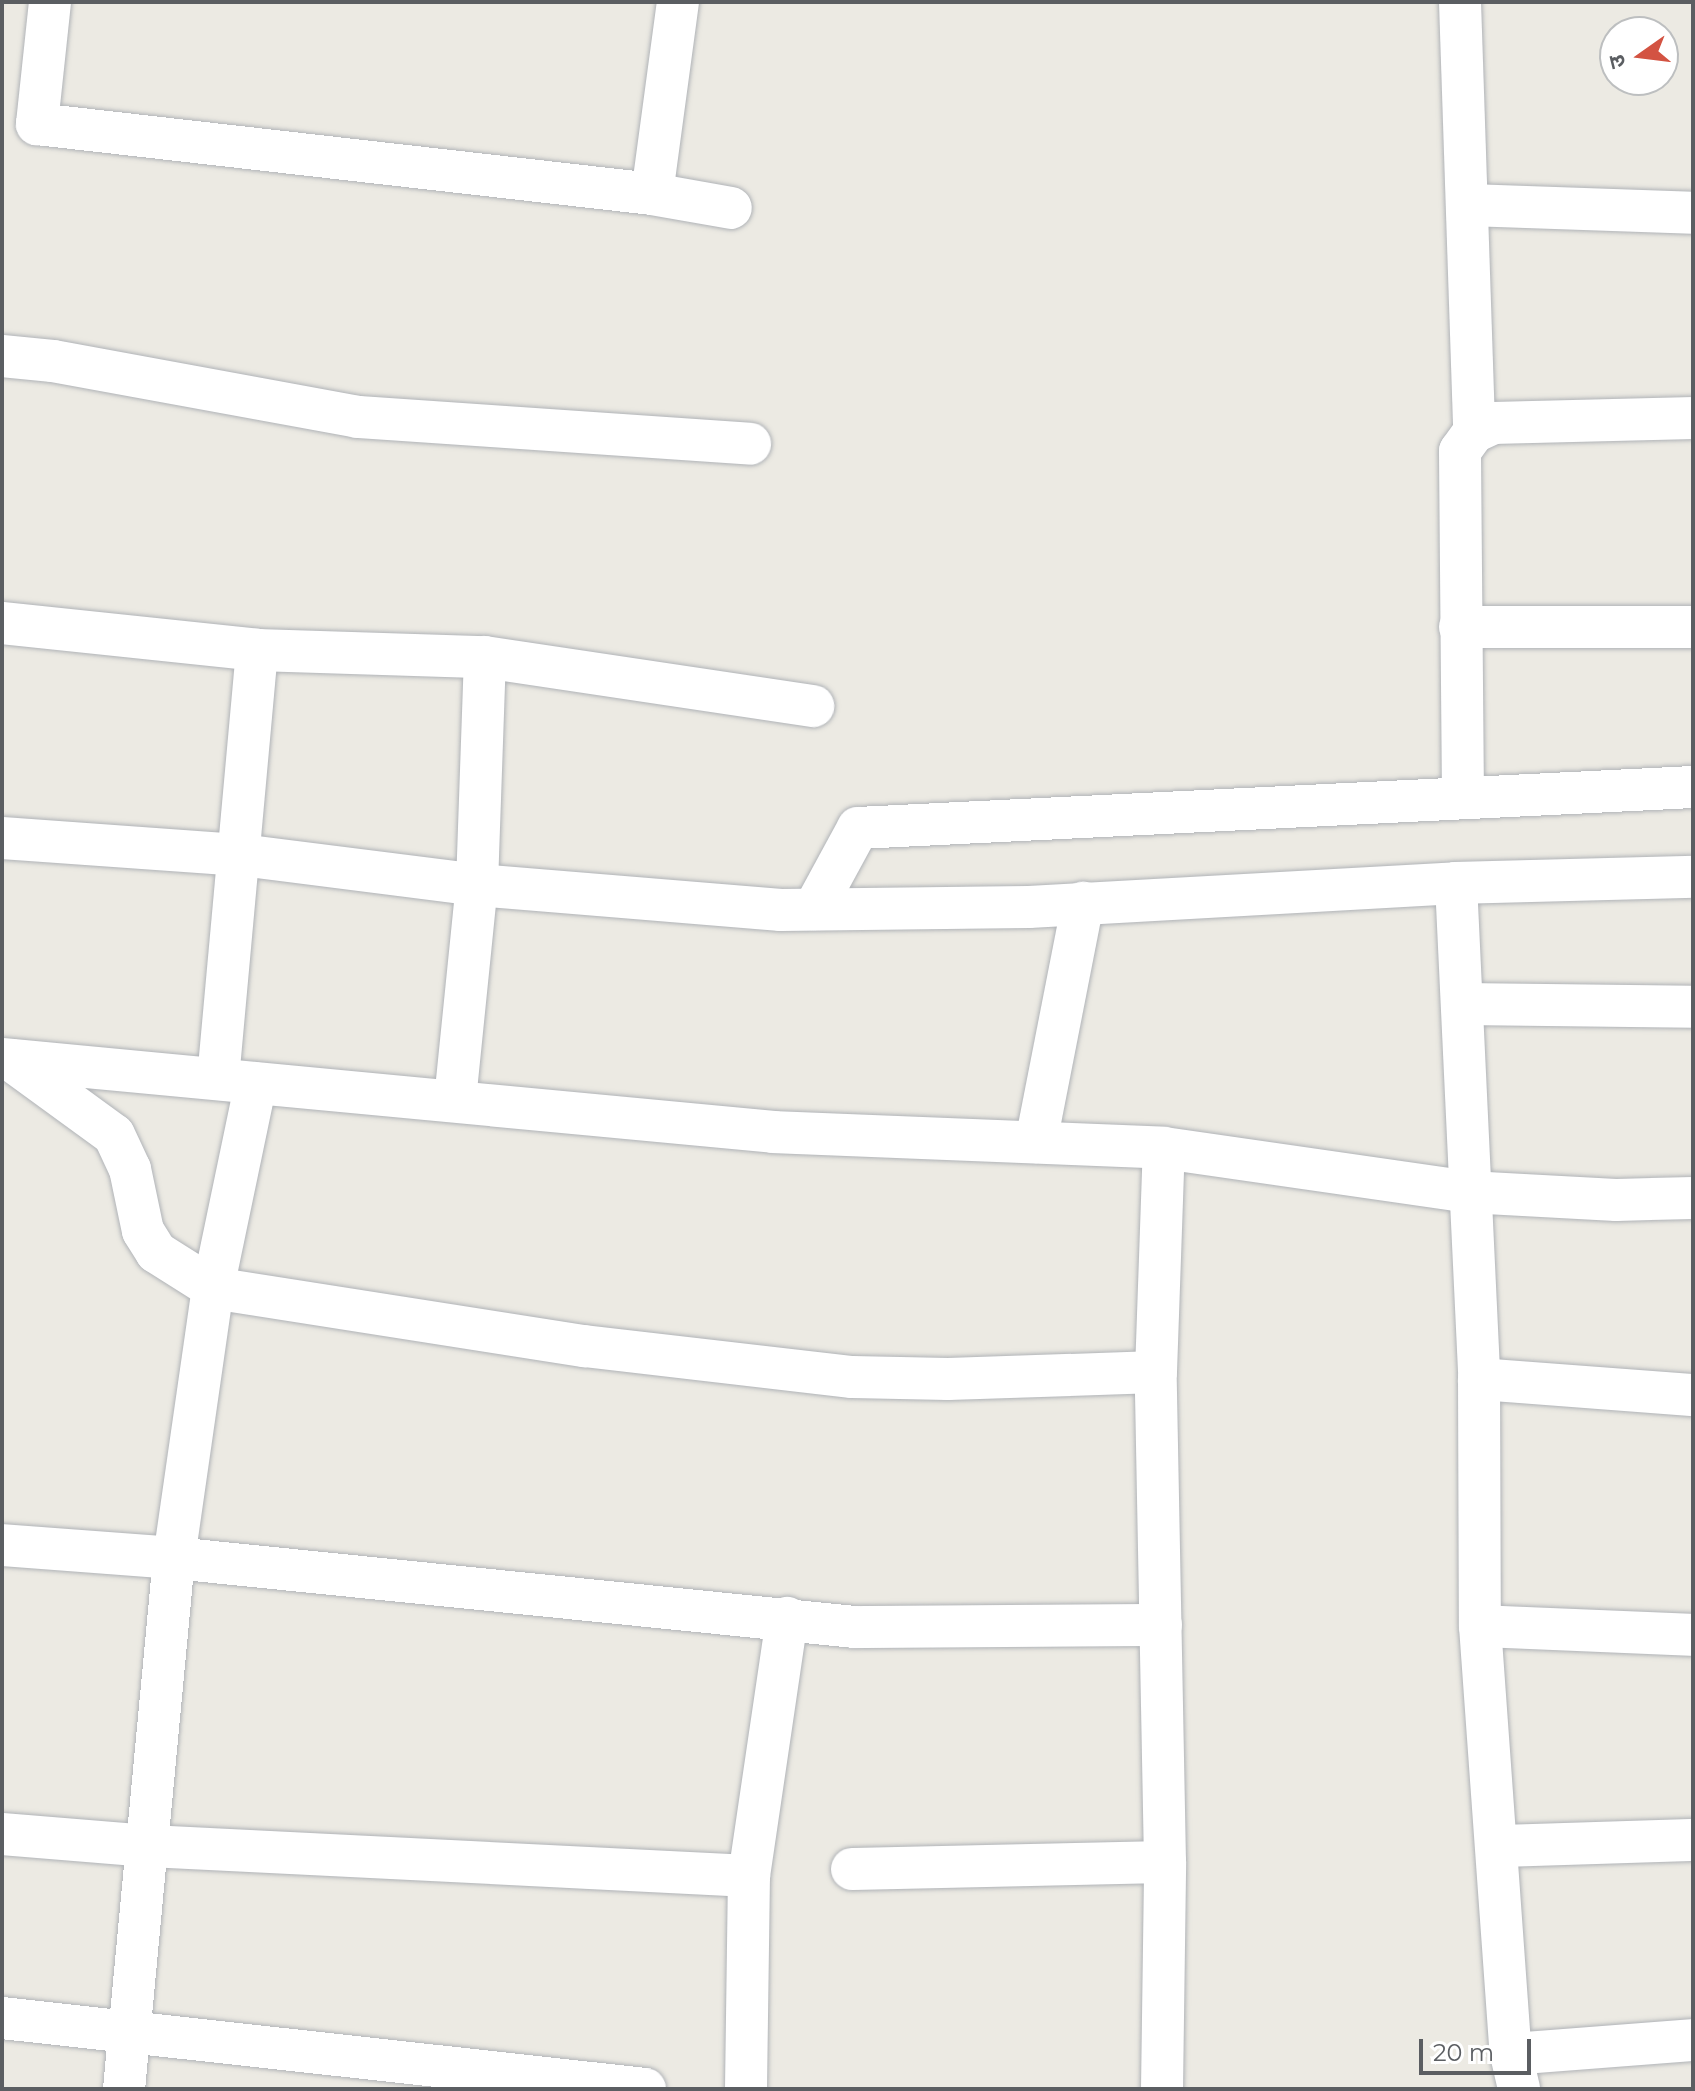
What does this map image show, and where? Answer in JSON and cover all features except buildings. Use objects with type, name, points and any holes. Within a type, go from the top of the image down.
[{"type":"street","points":[[50,2],[37,124],[652,194],[731,208]]},
{"type":"street","points":[[652,194],[678,2]]},
{"type":"street","points":[[1460,2],[1474,432]]},
{"type":"street","points":[[1468,205],[1693,213]]},
{"type":"street","points":[[2,356],[53,361],[358,417],[750,444]]},
{"type":"street","points":[[1463,798],[1460,451],[1474,432],[1493,423],[1523,419],[1693,418]]},
{"type":"street","points":[[2,623],[257,650],[485,657],[813,706]]},
{"type":"street","points":[[1460,627],[1693,627]]},
{"type":"street","points":[[124,2089],[174,1558],[213,1288],[237,1081],[241,855],[257,650]]},
{"type":"street","points":[[455,1100],[477,885],[485,657]]},
{"type":"street","points":[[814,909],[858,828],[1693,787]]},
{"type":"street","points":[[2,838],[241,855],[477,885],[814,909],[1083,903],[1456,883],[1693,877]]},
{"type":"street","points":[[1456,883],[1479,1379],[1480,1626],[1515,2071],[1693,2040]]},
{"type":"street","points":[[1036,1142],[1083,903]]},
{"type":"street","points":[[1463,1004],[1693,1007]]},
{"type":"street","points":[[7,1059],[774,1132],[1164,1148],[1468,1192],[1616,1200],[1693,1198]]},
{"type":"street","points":[[7,1059],[114,1135],[130,1169],[143,1231],[156,1252],[213,1288],[584,1346],[852,1377],[948,1379],[1156,1372]]},
{"type":"street","points":[[1162,2089],[1165,1862],[1156,1372],[1164,1148]]},
{"type":"street","points":[[1479,1379],[1693,1395]]},
{"type":"street","points":[[2,1545],[174,1558],[854,1627],[1161,1625]]},
{"type":"street","points":[[746,2089],[749,1876],[787,1618]]},
{"type":"street","points":[[1480,1626],[1693,1635]]},
{"type":"street","points":[[2,1834],[149,1846],[749,1876]]},
{"type":"street","points":[[1499,1846],[1693,1840]]},
{"type":"street","points":[[852,1869],[1165,1862]]},
{"type":"street","points":[[2,2018],[132,2029],[645,2089]]}]
